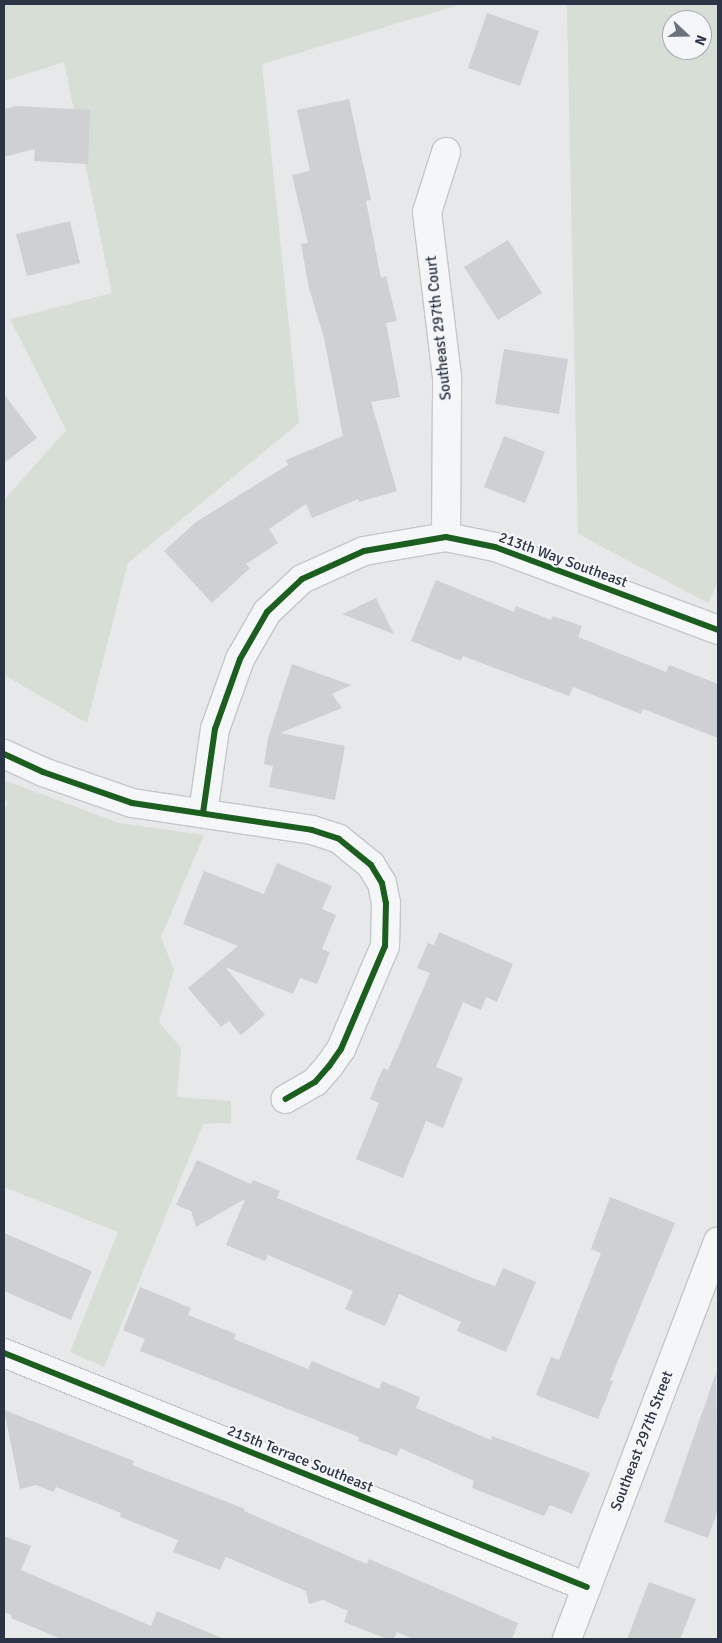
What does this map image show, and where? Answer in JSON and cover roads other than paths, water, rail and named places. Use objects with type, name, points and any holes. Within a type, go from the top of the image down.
[{"type":"street","name":"Southeast 297th Court","points":[[446,152],[427,212],[447,377],[446,537]]},
{"type":"street","name":"213th Way Southeast","points":[[203,813],[215,729],[240,659],[267,612],[302,579],[364,550],[446,537],[496,547],[718,630]]},
{"type":"street","points":[[4,754],[52,775],[132,803],[312,830],[339,840],[371,864],[382,883],[386,903],[385,946],[341,1049],[315,1082],[286,1099]]},
{"type":"street","name":"Southeast 297th Street","points":[[567,1639],[718,1242]]},
{"type":"street","name":"215th Terrace Southeast","points":[[4,1353],[587,1587]]}]
